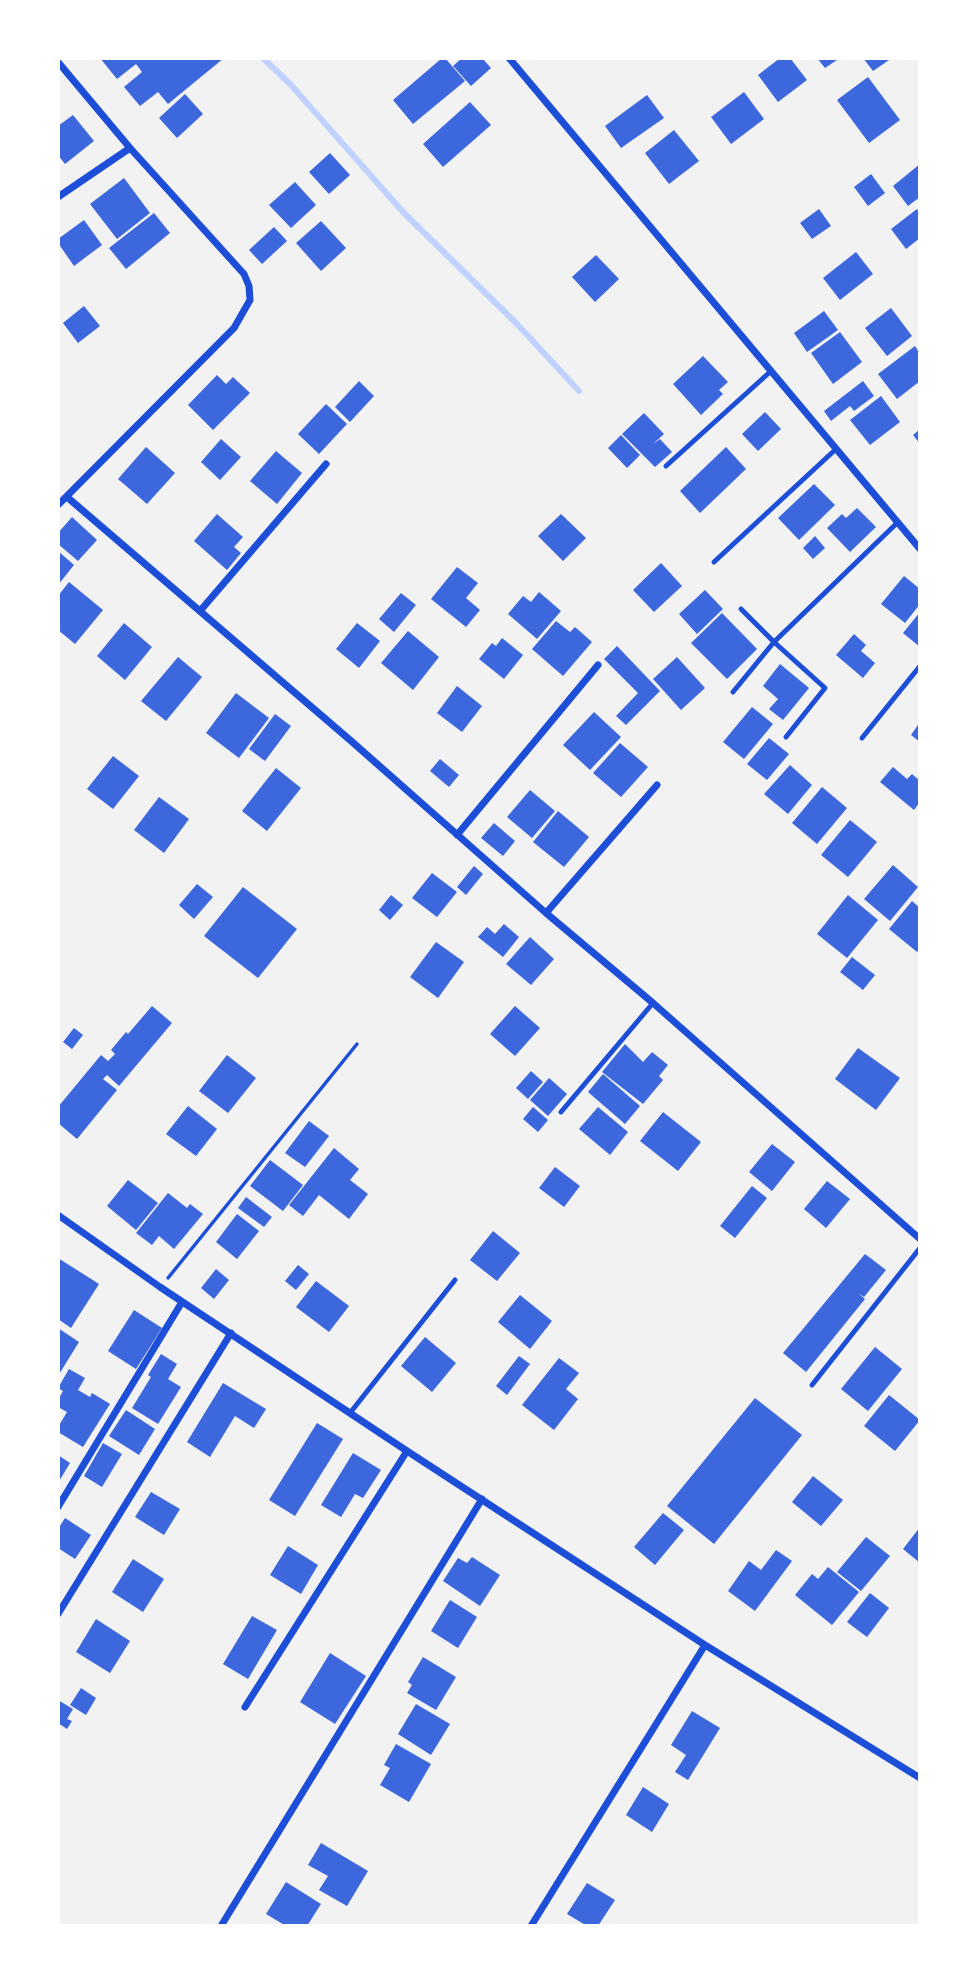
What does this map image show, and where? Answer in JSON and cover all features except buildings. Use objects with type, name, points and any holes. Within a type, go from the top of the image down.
[{"type":"street","points":[[509,58],[920,549]]},
{"type":"street","points":[[58,62],[130,148],[244,274],[250,300],[234,328],[58,505]]},
{"type":"street","points":[[58,197],[130,148]]},
{"type":"street","points":[[200,611],[326,464]]},
{"type":"street","points":[[67,497],[653,1003],[920,1239]]},
{"type":"street","points":[[457,835],[598,665]]},
{"type":"street","points":[[546,913],[657,785]]},
{"type":"street","points":[[58,1215],[160,1287],[407,1451],[705,1645],[920,1778]]},
{"type":"street","points":[[58,1507],[182,1301]]},
{"type":"street","points":[[58,1614],[230,1333]]},
{"type":"street","points":[[245,1707],[407,1451]]},
{"type":"street","points":[[221,1926],[482,1499]]},
{"type":"street","points":[[531,1926],[705,1645]]},
{"type":"lane","points":[[666,466],[771,371]]},
{"type":"lane","points":[[714,562],[836,449]]},
{"type":"lane","points":[[733,692],[774,642],[898,522]]},
{"type":"lane","points":[[741,609],[825,688],[786,737]]},
{"type":"lane","points":[[862,738],[920,666]]},
{"type":"lane","points":[[561,1112],[653,1003]]},
{"type":"lane","points":[[812,1385],[920,1248]]},
{"type":"lane","points":[[350,1413],[455,1280]]},
{"type":"path","points":[[160,1287],[357,1044]]},
{"type":"waterway","points":[[263,58],[291,85],[403,212],[517,324],[579,391]]}]
